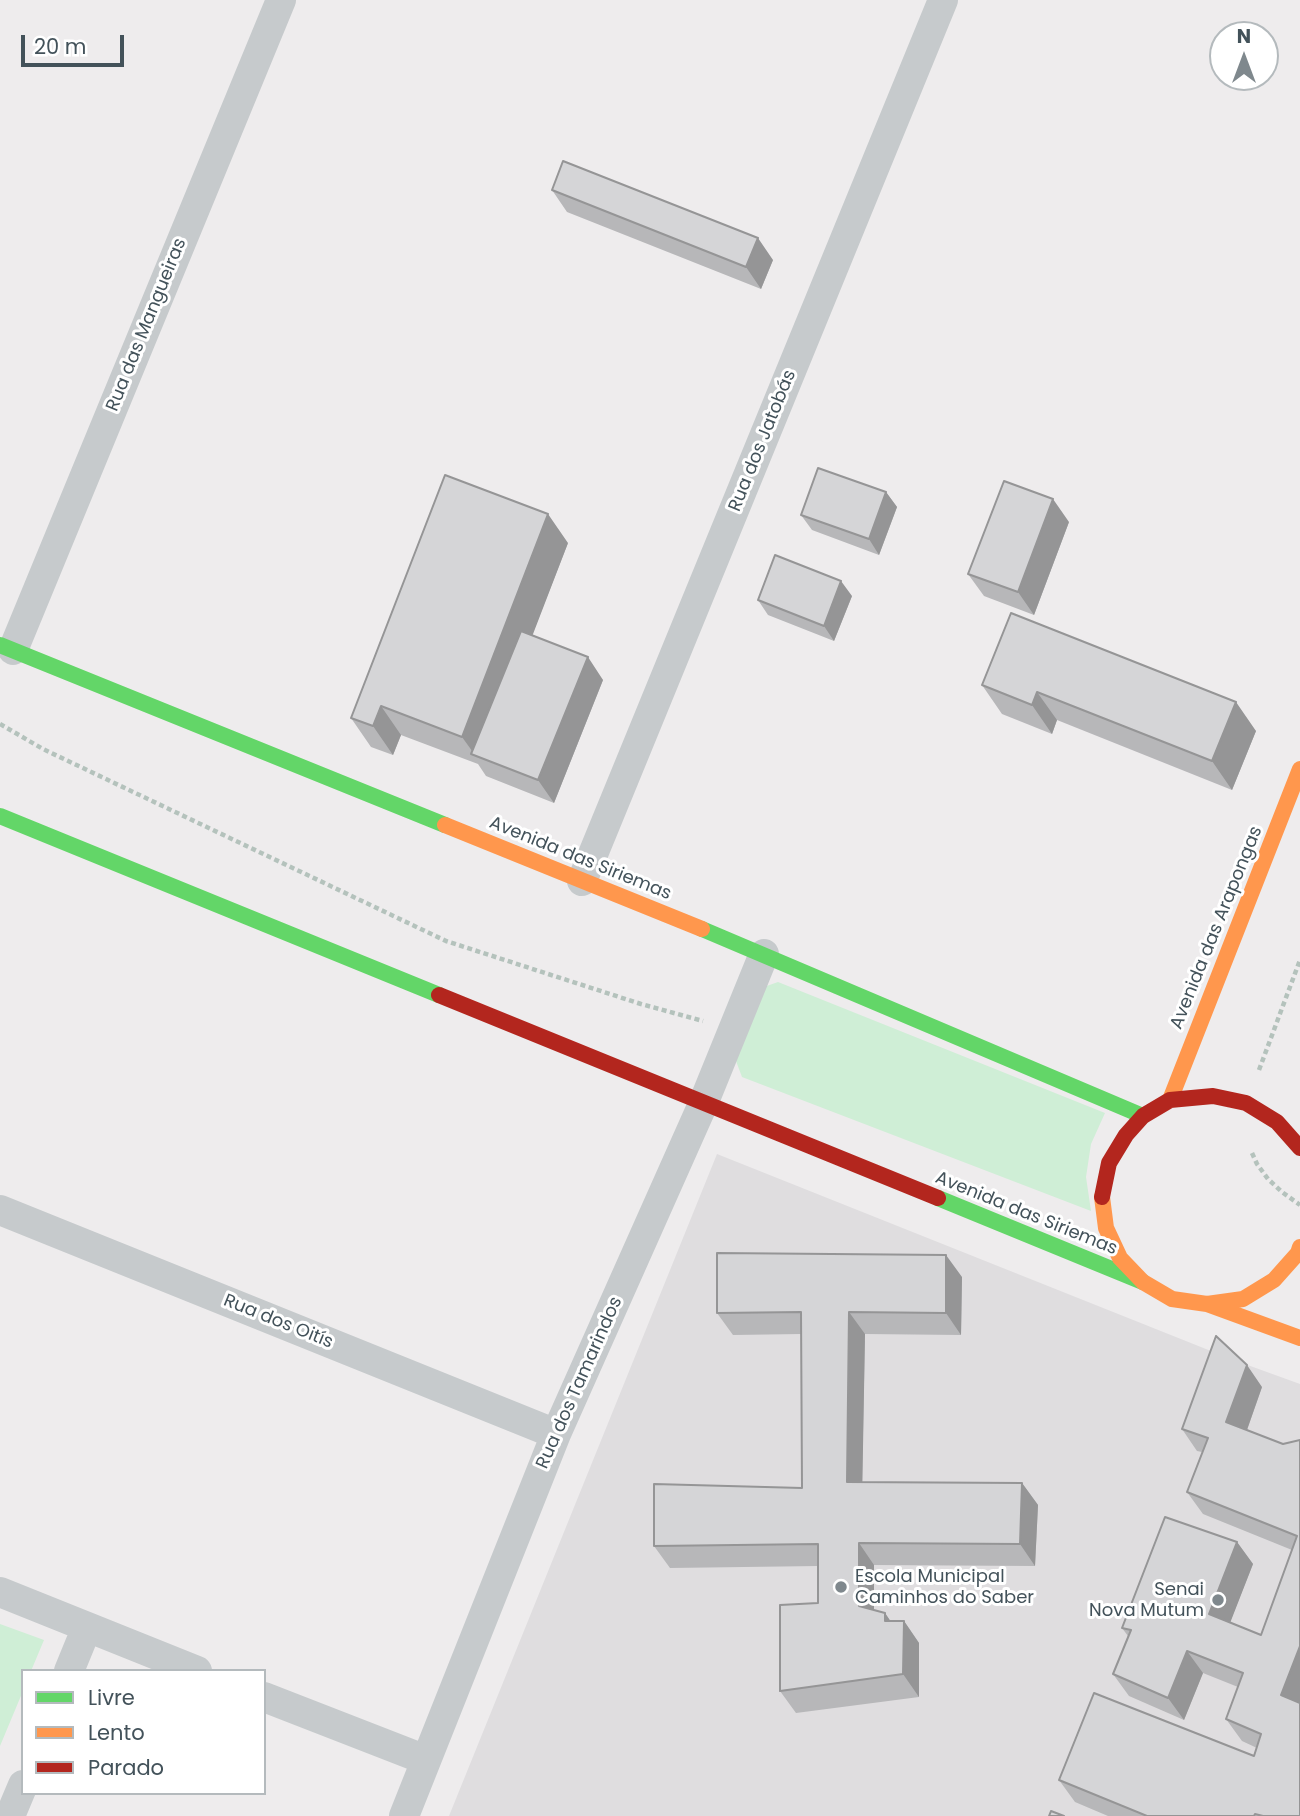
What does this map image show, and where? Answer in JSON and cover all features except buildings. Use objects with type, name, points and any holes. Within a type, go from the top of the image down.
[{"type":"street","name":"Rua das Mangueiras","points":[[6,647],[281,0]]},
{"type":"street","name":"Rua dos Jatobás","points":[[582,881],[943,0]]},
{"type":"street","name":"Avenida das Siriemas","points":[[6,647],[764,954],[1143,1116]]},
{"type":"street","name":"Avenida das Arapongas","points":[[1170,1100],[1300,769]]},
{"type":"street","name":"Avenida das Siriemas","points":[[0,816],[1143,1282]]},
{"type":"street","name":"Rua dos Tamarindos","points":[[404,1816],[556,1434],[703,1104],[764,954]]},
{"type":"street","points":[[1300,1148],[1277,1122],[1246,1103],[1213,1096],[1170,1100],[1143,1116],[1126,1135],[1109,1163],[1102,1196],[1106,1228],[1120,1258],[1143,1282],[1172,1298],[1207,1304],[1300,1338]]},
{"type":"street","name":"Rua dos Oitís","points":[[0,1210],[556,1434]]},
{"type":"street","points":[[1207,1304],[1243,1298],[1275,1280],[1300,1247]]},
{"type":"street","points":[[0,1592],[193,1669]]},
{"type":"street","points":[[70,1669],[87,1628]]},
{"type":"street","points":[[266,1698],[426,1760]]},
{"type":"street","points":[[10,1816],[21,1790]]},
{"type":"path","points":[[0,724],[44,749],[446,941],[641,1004],[734,1029]]},
{"type":"shaded area","name":"Escola Municipal Caminhos do Saber","points":[[717,1154],[1300,1384],[1300,1816],[449,1816]]},
{"type":"green space","points":[[778,982],[1105,1113],[1091,1144],[1086,1177],[1091,1211],[742,1077],[736,1061],[761,988]]},
{"type":"green space","points":[[0,1624],[44,1640],[32,1669],[21,1669],[21,1696],[0,1746]]},
{"type":"traffic: fast","points":[[0,645],[445,825]]},
{"type":"traffic: fast","points":[[0,816],[439,995]]},
{"type":"traffic: fast","points":[[702,929],[1143,1116]]},
{"type":"traffic: fast","points":[[938,1198],[1143,1282]]},
{"type":"traffic: slow","points":[[1170,1100],[1300,769]]},
{"type":"traffic: slow","points":[[445,825],[702,929]]},
{"type":"traffic: slow","points":[[1102,1197],[1106,1228],[1120,1258],[1143,1282],[1172,1299],[1207,1304],[1243,1299],[1274,1280],[1298,1253],[1300,1247]]},
{"type":"traffic: slow","points":[[1207,1304],[1300,1338]]},
{"type":"traffic: jam","points":[[439,995],[938,1198]]},
{"type":"traffic: jam","points":[[1102,1197],[1109,1163],[1126,1135],[1143,1116],[1170,1100],[1213,1096],[1246,1103],[1277,1122],[1300,1148]]},
{"type":"place","name":"Escola Municipal Caminhos do Saber","points":[[841,1587]]},
{"type":"place","name":"Senai Nova Mutum","points":[[1218,1600]]}]
